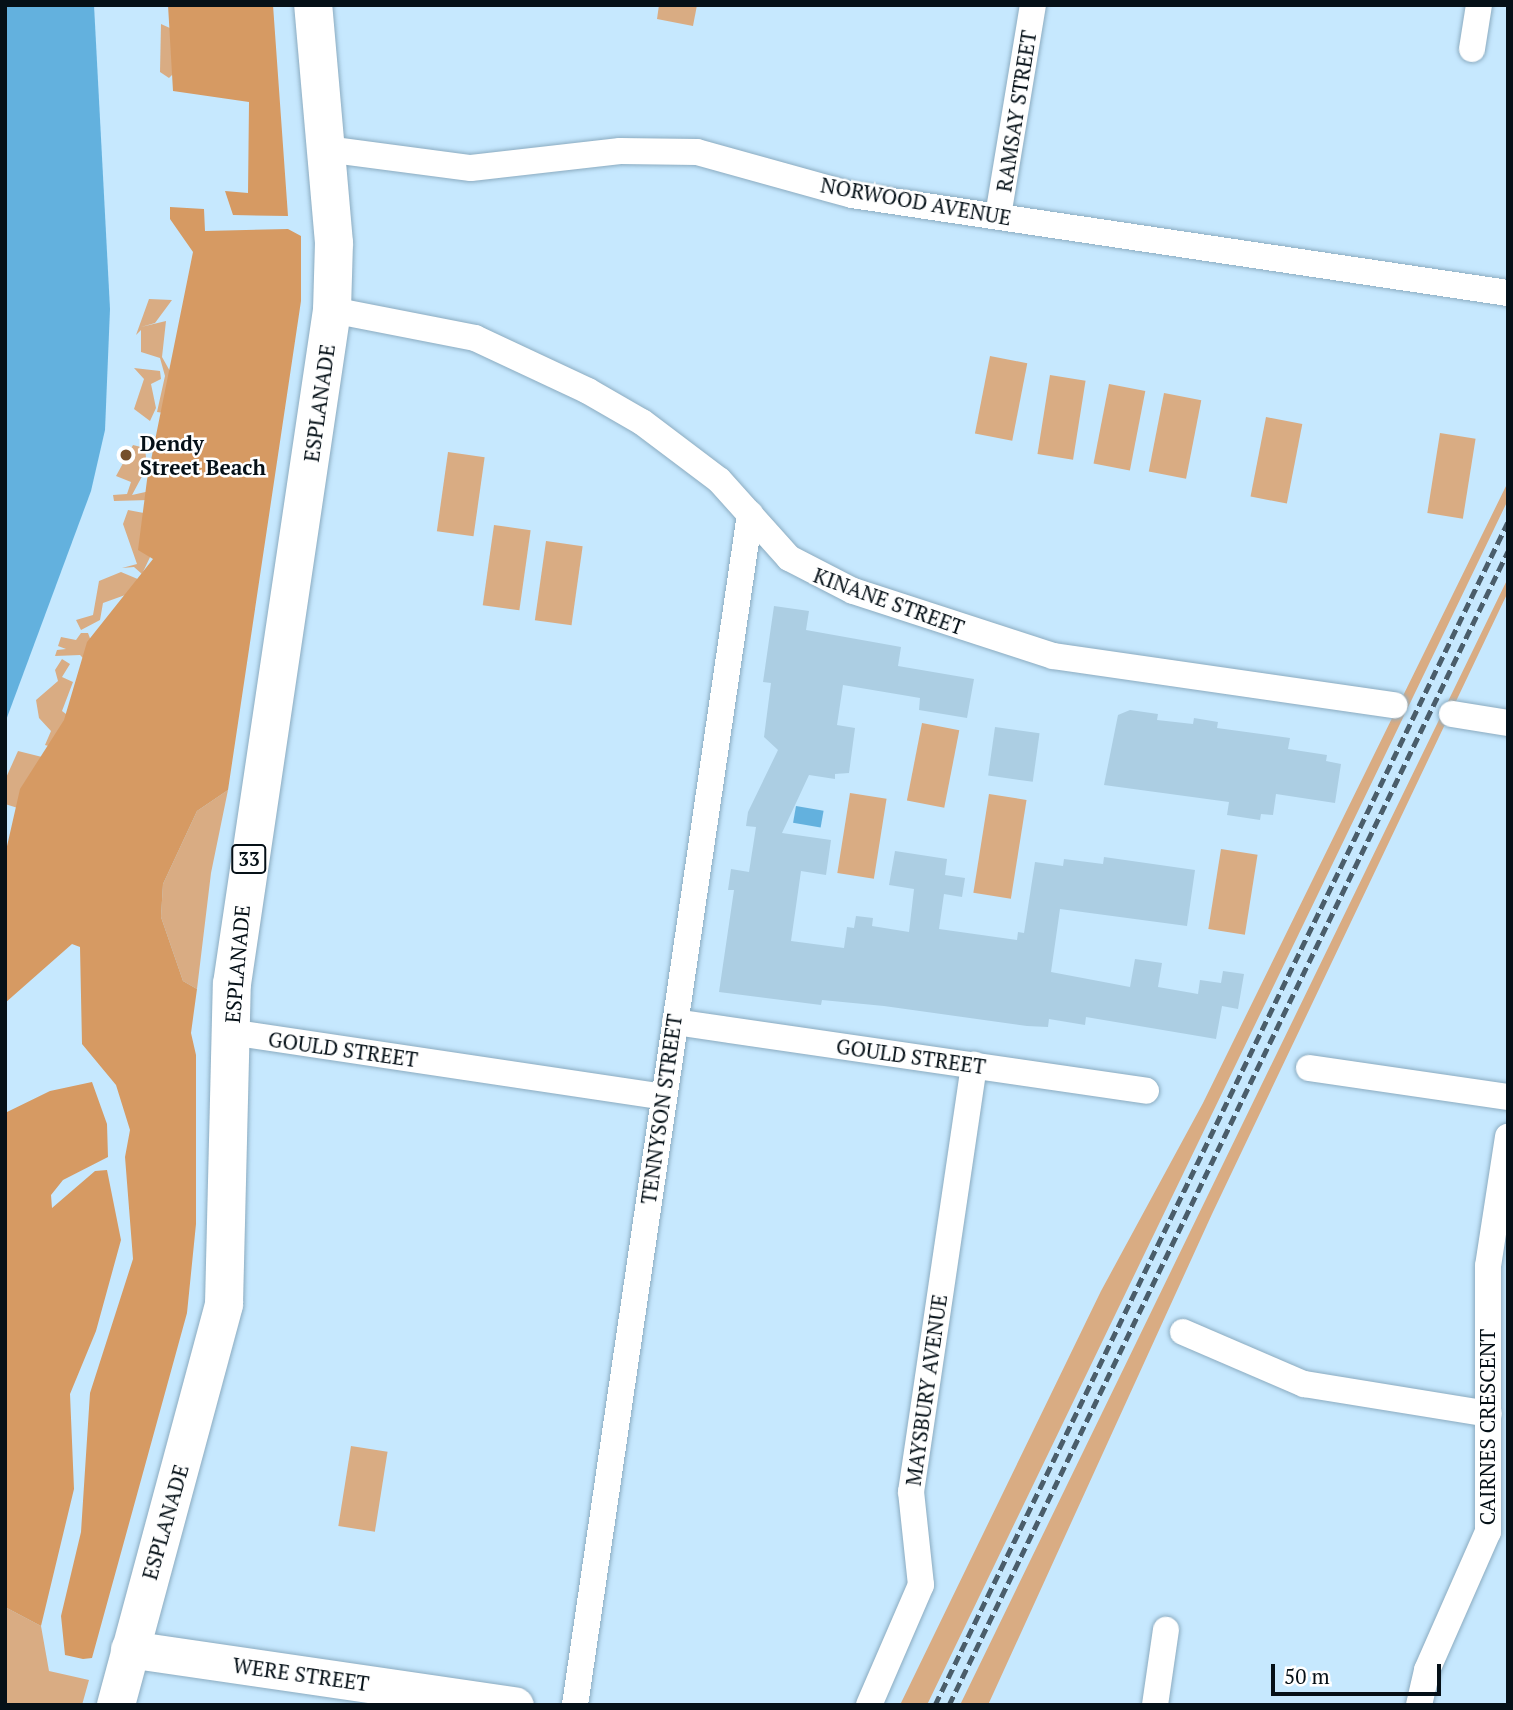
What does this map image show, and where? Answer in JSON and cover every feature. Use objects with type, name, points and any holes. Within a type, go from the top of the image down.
[{"type":"main road","name":"ESPLANADE","points":[[116,1705],[129,1649],[222,1320],[230,1032],[242,901],[332,310],[326,149],[313,5]]},
{"type":"street","name":"RAMSAY STREET","points":[[998,216],[1032,5]]},
{"type":"street","points":[[1472,49],[1479,5]]},
{"type":"street","name":"NORWOOD AVENUE","points":[[326,149],[471,168],[620,150],[697,152],[852,195],[1508,293]]},
{"type":"street","name":"KINANE STREET","points":[[332,310],[448,330],[526,359],[642,422],[719,480],[789,558],[824,579],[1024,649],[1394,705]]},
{"type":"street","name":"TENNYSON STREET","points":[[575,1705],[750,514]]},
{"type":"street","points":[[1452,714],[1508,723]]},
{"type":"street","name":"GOULD STREET","points":[[675,1022],[1146,1091]]},
{"type":"street","name":"GOULD STREET","points":[[230,1032],[663,1097]]},
{"type":"street","name":"MAYSBURY AVENUE","points":[[869,1705],[921,1585],[911,1492],[974,1065]]},
{"type":"street","points":[[1309,1069],[1508,1097]]},
{"type":"street","name":"CAIRNES CRESCENT","points":[[1419,1705],[1427,1670],[1489,1532],[1488,1266],[1508,1137]]},
{"type":"street","points":[[1183,1332],[1304,1384],[1489,1414]]},
{"type":"street","points":[[1154,1705],[1166,1630]]},
{"type":"street","name":"WERE STREET","points":[[129,1649],[515,1705]]},
{"type":"shaded area","points":[[168,5],[273,5],[288,216],[233,215],[225,191],[248,193],[249,102],[173,91]]},
{"type":"shaded area","points":[[659,5],[697,5],[693,26],[657,19]]},
{"type":"shaded area","points":[[161,24],[172,29],[174,73],[169,78],[160,72]]},
{"type":"shaded area","points":[[170,207],[204,209],[205,231],[288,229],[301,236],[301,301],[228,790],[197,811],[163,884],[161,917],[183,981],[197,989],[191,1033],[196,1055],[196,1224],[187,1313],[92,1658],[83,1659],[65,1655],[61,1616],[81,1532],[90,1393],[133,1259],[125,1157],[130,1130],[116,1085],[82,1044],[80,947],[72,944],[5,1003],[5,855],[20,789],[64,720],[87,642],[153,559],[138,550],[147,480],[193,252],[170,219]]},
{"type":"shaded area","points":[[149,299],[172,300],[155,323],[141,327],[166,321],[162,357],[171,373],[164,413],[157,412],[165,376],[160,358],[141,352],[141,330],[136,335]]},
{"type":"shaded area","points":[[990,356],[1027,363],[1012,441],[975,434]]},
{"type":"shaded area","points":[[134,368],[160,371],[161,379],[151,384],[156,408],[150,421],[134,409],[144,379]]},
{"type":"shaded area","points":[[1050,375],[1086,381],[1073,460],[1037,454]]},
{"type":"shaded area","points":[[1109,384],[1145,391],[1130,471],[1094,464]]},
{"type":"shaded area","points":[[1164,393],[1201,400],[1186,479],[1149,472]]},
{"type":"shaded area","points":[[1266,417],[1302,424],[1287,504],[1251,497]]},
{"type":"shaded area","points":[[1440,433],[1476,439],[1463,519],[1427,513]]},
{"type":"shaded area","points":[[133,445],[145,448],[147,467],[132,495],[150,491],[149,500],[114,501],[113,495],[127,494],[131,482],[116,476]]},
{"type":"shaded area","points":[[448,452],[485,457],[474,536],[437,531]]},
{"type":"shaded area","points":[[1508,482],[1508,500],[927,1705],[900,1705],[1101,1291],[1203,1103]]},
{"type":"shaded area","points":[[128,510],[149,514],[152,553],[142,574],[134,567],[122,568],[137,564],[123,524]]},
{"type":"shaded area","points":[[494,525],[531,530],[519,610],[483,605]]},
{"type":"shaded area","points":[[546,541],[583,546],[572,625],[535,620]]},
{"type":"shaded area","points":[[121,572],[140,580],[128,594],[103,603],[100,620],[81,630],[76,620],[93,615],[99,581]]},
{"type":"shaded area","points":[[1508,578],[1508,592],[1212,1214],[988,1705],[960,1705]]},
{"type":"shaded area","points":[[81,633],[88,633],[91,641],[86,661],[80,655],[55,656],[57,650],[66,649],[58,646],[61,637],[76,640]]},
{"type":"shaded area","points":[[62,659],[70,664],[62,677],[73,682],[62,711],[70,717],[52,747],[45,745],[51,731],[39,718],[36,700],[58,681],[55,670]]},
{"type":"shaded area","points":[[922,723],[959,730],[944,808],[907,801]]},
{"type":"shaded area","points":[[18,751],[46,758],[21,809],[5,804],[5,780]]},
{"type":"shaded area","points":[[228,790],[211,873],[197,989],[183,981],[161,917],[163,884],[197,811]]},
{"type":"shaded area","points":[[850,793],[887,799],[874,879],[837,873]]},
{"type":"shaded area","points":[[989,794],[1027,800],[1011,899],[973,893]]},
{"type":"shaded area","points":[[1221,849],[1258,855],[1245,935],[1208,929]]},
{"type":"shaded area","points":[[92,1082],[107,1124],[108,1157],[63,1180],[51,1195],[52,1208],[95,1171],[107,1170],[121,1240],[96,1331],[70,1394],[74,1489],[41,1626],[5,1607],[5,1113],[50,1091]]},
{"type":"shaded area","points":[[351,1446],[388,1452],[375,1532],[338,1526]]},
{"type":"shaded area","points":[[5,1607],[41,1626],[49,1671],[89,1680],[82,1705],[5,1705]]},
{"type":"water","points":[[5,5],[94,5],[110,309],[105,430],[91,491],[5,723]]},
{"type":"water","points":[[796,806],[824,811],[821,828],[793,823]]},
{"type":"building","points":[[774,606],[809,611],[806,630],[901,647],[898,666],[974,679],[967,718],[919,710],[920,698],[843,685],[837,725],[855,728],[849,773],[835,774],[835,779],[809,775],[782,833],[831,840],[826,875],[801,871],[791,941],[844,948],[847,927],[854,928],[856,916],[873,918],[872,926],[909,932],[914,889],[889,885],[895,851],[947,859],[945,875],[965,878],[962,897],[944,894],[939,929],[1017,940],[1018,932],[1024,933],[1035,862],[1063,866],[1064,859],[1103,864],[1104,857],[1195,870],[1187,926],[1060,909],[1051,972],[1130,987],[1135,959],[1162,963],[1158,987],[1198,994],[1200,980],[1221,983],[1223,971],[1244,974],[1238,1009],[1222,1006],[1216,1039],[1086,1017],[1085,1025],[1049,1019],[1048,1027],[1027,1026],[884,1006],[822,1000],[821,1005],[719,992],[734,890],[728,890],[731,869],[749,872],[756,827],[746,826],[748,812],[778,750],[764,737],[771,683],[763,682]]},
{"type":"building","points":[[1130,710],[1158,714],[1157,720],[1193,724],[1194,718],[1218,722],[1217,728],[1290,738],[1288,749],[1327,755],[1326,761],[1341,764],[1335,803],[1276,794],[1273,815],[1261,814],[1260,820],[1227,815],[1229,802],[1104,785],[1118,715]]},
{"type":"building","points":[[995,727],[1040,733],[1033,782],[988,776]]},
{"type":"railway","points":[[935,1705],[1508,522]]},
{"type":"railway","points":[[949,1705],[1508,551]]},
{"type":"place","name":"Dendy Street Beach","points":[[126,455]]}]
